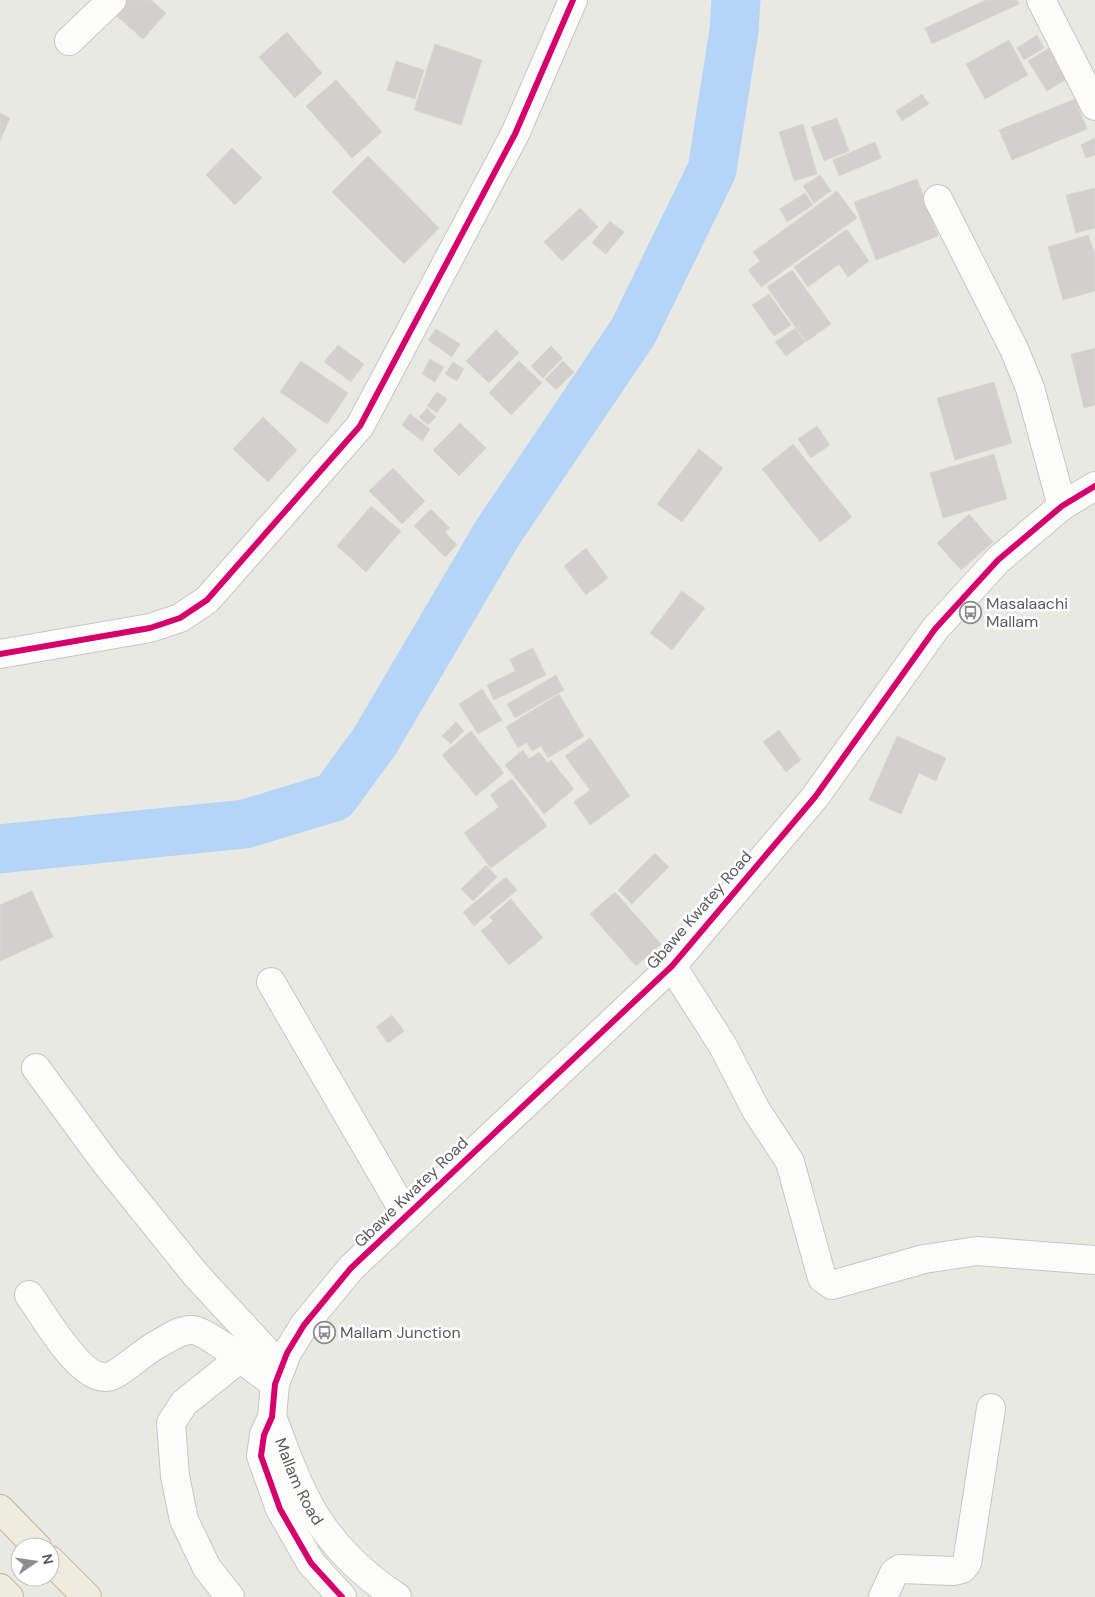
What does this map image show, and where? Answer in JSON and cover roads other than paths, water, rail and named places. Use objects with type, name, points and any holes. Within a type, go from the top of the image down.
[{"type":"highway","points":[[0,1509],[27,1537]]},
{"type":"highway","points":[[60,1570],[87,1597]]},
{"type":"highway","points":[[0,1588],[9,1597]]},
{"type":"street","points":[[69,41],[112,0]]},
{"type":"street","points":[[0,654],[150,628],[180,618],[207,600],[360,426],[515,134],[573,0]]},
{"type":"street","points":[[1041,0],[1095,106]]},
{"type":"street","points":[[938,199],[1018,357],[1030,388],[1062,506]]},
{"type":"street","name":"Gbawe Kwatey Road","points":[[272,1417],[278,1376],[287,1353],[304,1325],[351,1268],[672,966],[815,797],[934,629],[998,560],[1062,506],[1095,486]]},
{"type":"street","points":[[672,966],[723,1046],[756,1110],[790,1162],[822,1278],[832,1285],[924,1259],[978,1251],[1095,1260]]},
{"type":"street","points":[[271,982],[406,1215]]},
{"type":"street","points":[[36,1068],[105,1162],[278,1376]]},
{"type":"street","points":[[29,1295],[78,1364],[97,1377],[111,1376],[149,1349],[179,1332],[194,1330],[240,1360],[278,1376]]},
{"type":"street","points":[[230,1597],[207,1568],[184,1520],[174,1476],[171,1423],[184,1403],[240,1360]]},
{"type":"street","points":[[883,1597],[890,1578],[900,1569],[954,1570],[962,1569],[967,1563],[971,1552],[991,1408]]},
{"type":"street","name":"Mallam Road","points":[[272,1417],[264,1435],[261,1456],[270,1485],[280,1509],[311,1563],[342,1597]]},
{"type":"street","name":"Mallam Road","points":[[272,1417],[306,1500],[325,1530],[382,1588],[397,1597]]},
{"type":"waterway","points":[[0,849],[245,824],[334,797],[375,741],[498,532],[633,332],[712,170],[734,31],[736,0]]},
{"type":"place","name":"Masalaachi Mallam","points":[[970,612]]},
{"type":"place","name":"Mallam Junction","points":[[324,1332]]}]
